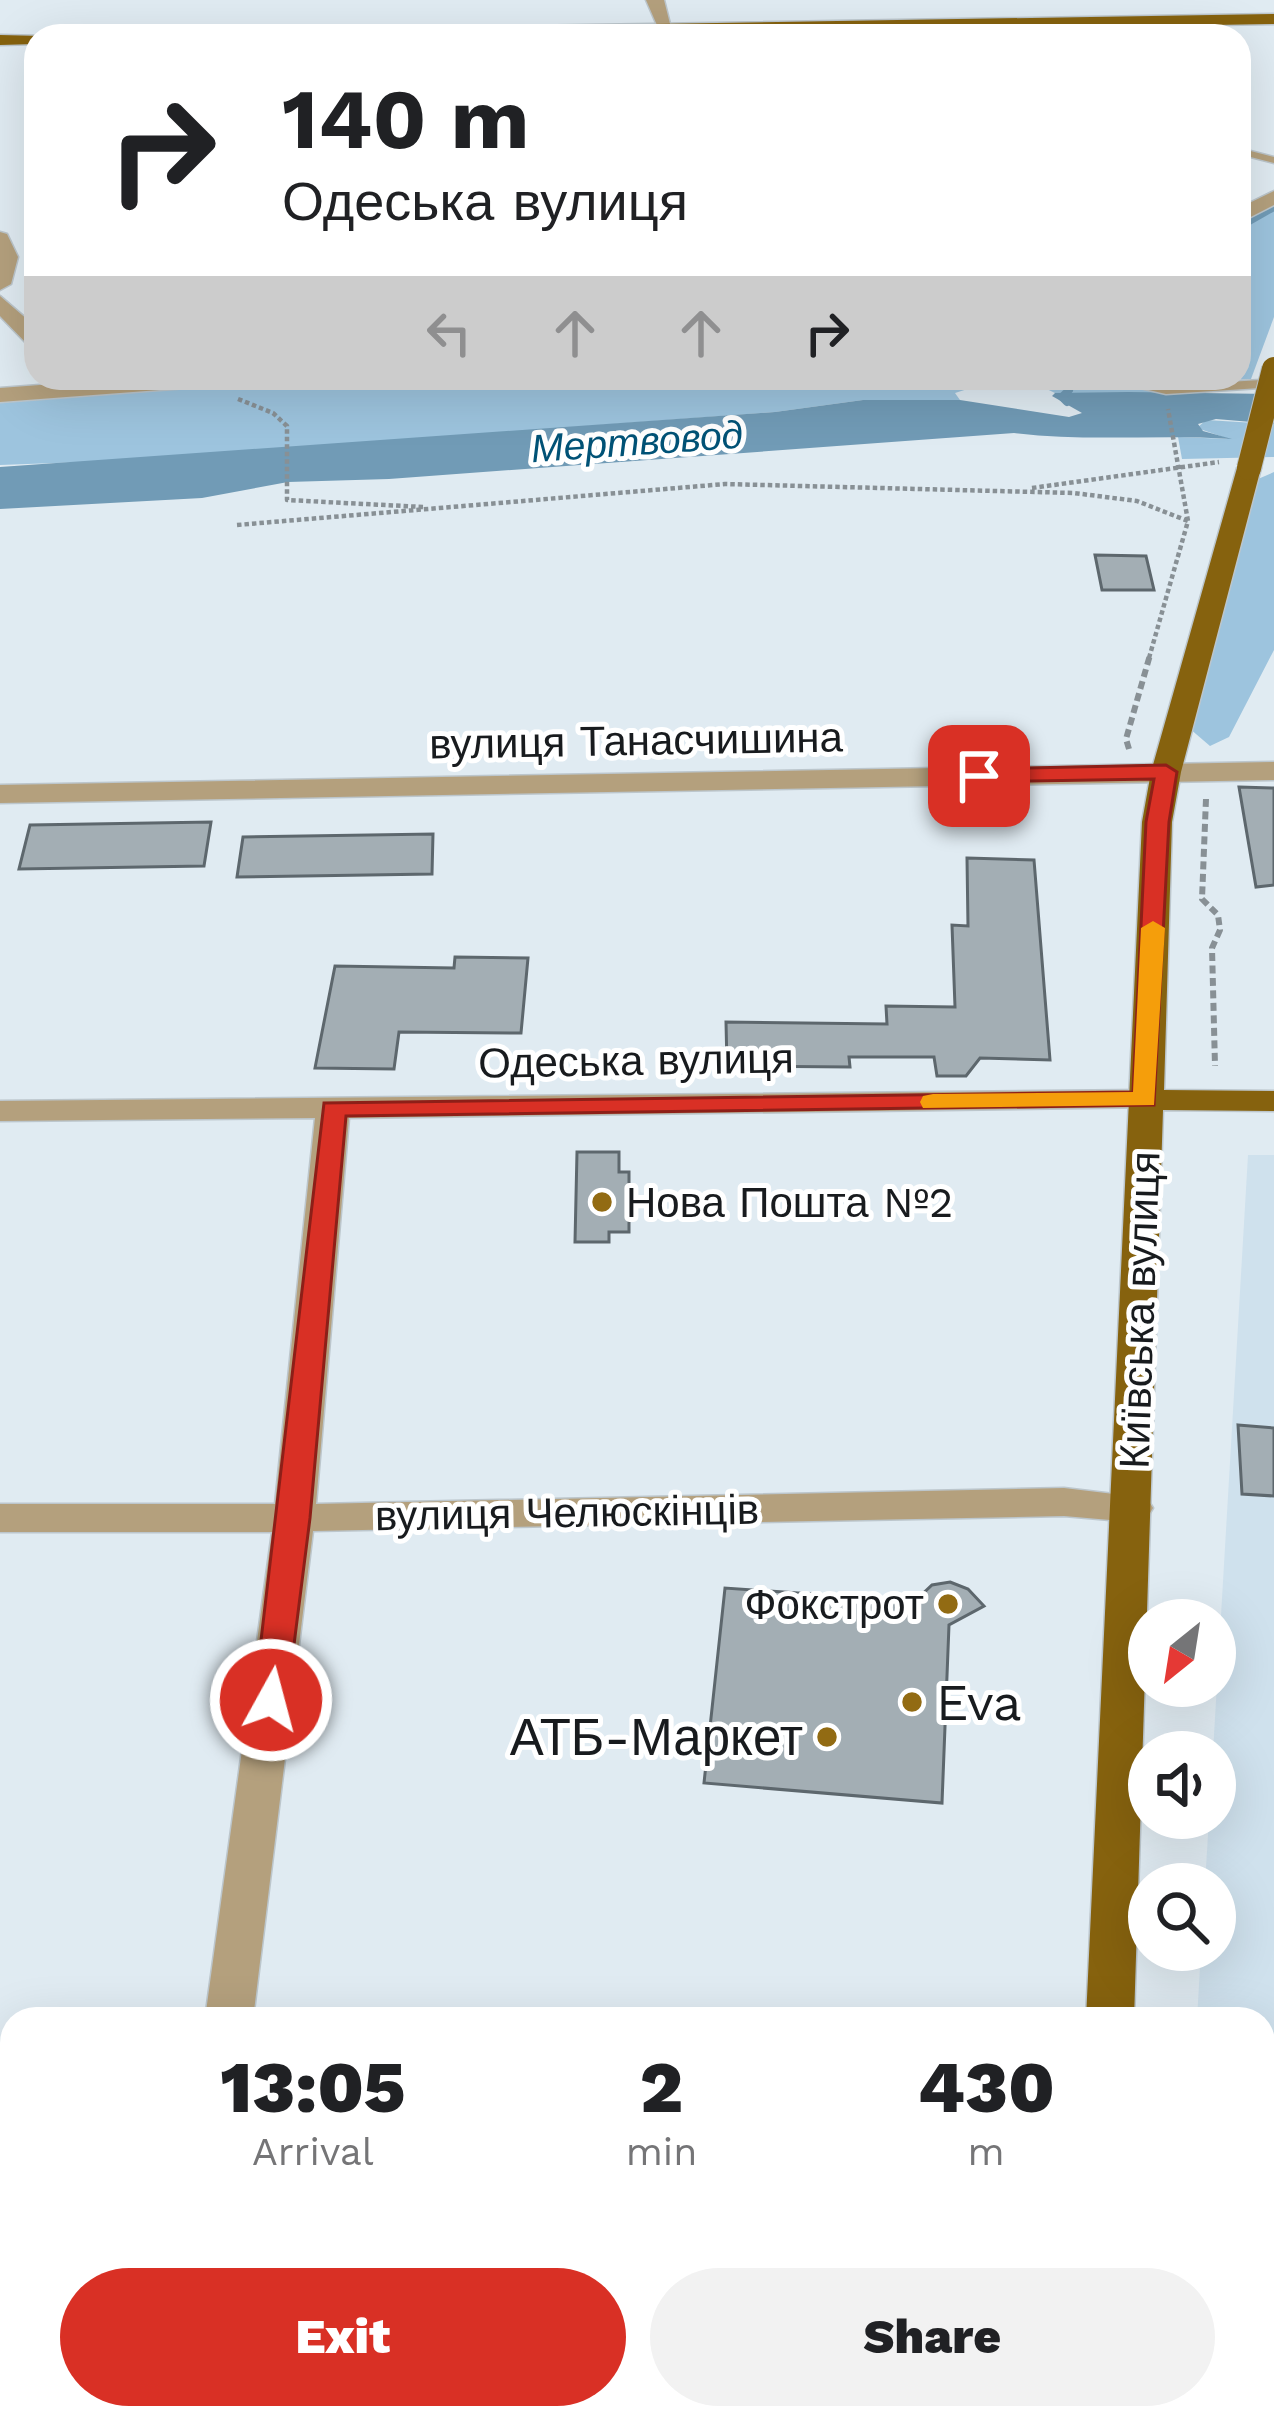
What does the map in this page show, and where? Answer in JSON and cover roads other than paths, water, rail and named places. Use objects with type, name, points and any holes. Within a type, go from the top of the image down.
[{"type":"main road","points":[[1016,24],[1274,19]]},
{"type":"main road","name":"Київська вулиця","points":[[1111,2007],[1157,822],[1239,464],[1274,369]]},
{"type":"main road","name":"Одеська вулиця","points":[[1145,1100],[1274,1101]]},
{"type":"street","points":[[0,238],[7,257],[0,284]]},
{"type":"street","points":[[0,303],[24,328]]},
{"type":"street","name":"вулиця Танасчишина","points":[[0,794],[1274,771]]},
{"type":"street","name":"Одеська вулиця","points":[[0,1112],[1145,1100]]},
{"type":"street","points":[[231,2007],[294,1518],[333,1109]]},
{"type":"street","name":"вулиця Челюскінців","points":[[0,1518],[294,1518],[1064,1502],[1133,1508]]},
{"type":"water","name":"Мертвовод","points":[[1055,393],[1274,394],[1274,424],[1216,419],[1198,424],[1203,431],[1232,439],[1014,433],[389,479],[288,482],[202,498],[0,509],[0,467],[775,412],[863,400],[960,400],[1069,417],[1082,413],[1052,396]]},
{"type":"waterway","points":[[1251,221],[1274,208]]},
{"type":"waterway","points":[[1067,402],[1062,397],[1069,390]]},
{"type":"place","name":"Нова Пошта №2","points":[[602,1202]]},
{"type":"place","name":"Фокстрот","points":[[948,1604]]},
{"type":"place","name":"Eva","points":[[912,1702]]},
{"type":"place","name":"АТБ-Маркет","points":[[827,1737]]}]
